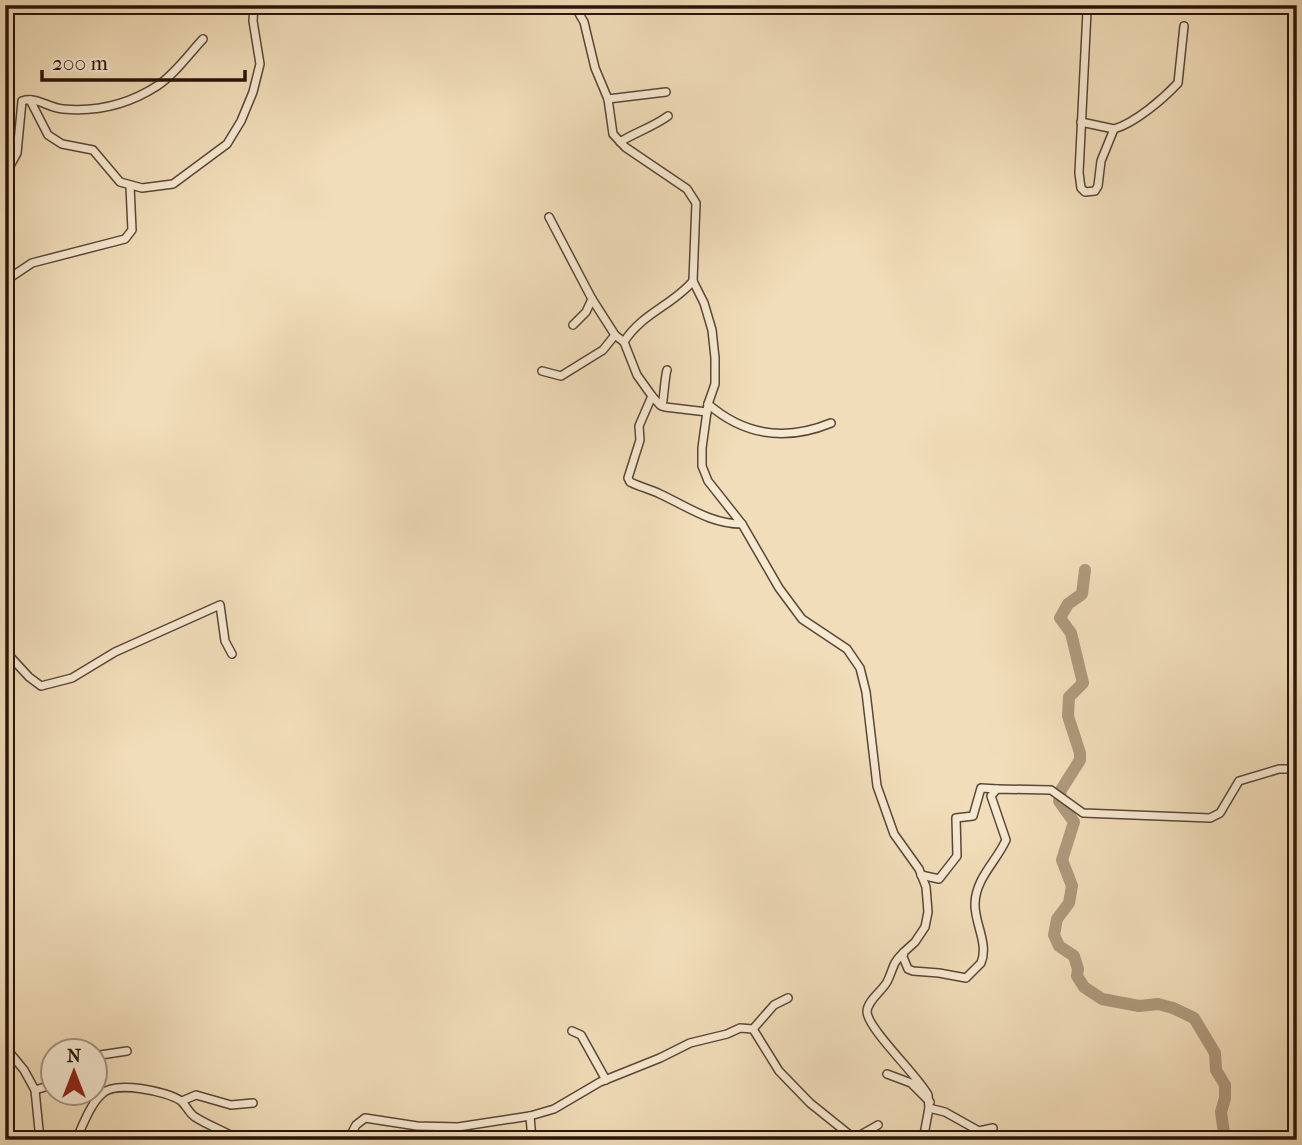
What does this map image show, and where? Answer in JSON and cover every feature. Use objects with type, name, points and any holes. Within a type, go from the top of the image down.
[{"type":"street","points":[[30,100],[48,135],[62,144],[93,150],[120,182],[130,186],[158,187],[173,184],[227,144],[234,134],[253,92],[260,64],[253,21],[254,5]]},
{"type":"street","points":[[573,5],[584,22],[595,68],[608,99],[613,135],[692,194],[696,203],[693,281],[704,303],[714,342],[715,383],[707,408],[702,466],[708,481],[742,524],[779,588],[802,619],[847,649],[860,668],[866,692],[877,786],[894,834],[919,869],[926,887],[928,912],[925,927],[915,942],[892,965],[888,981],[869,1006],[868,1015],[877,1031],[925,1088],[929,1105],[923,1140]]},
{"type":"street","points":[[1090,5],[1087,11],[1079,173],[1081,188],[1085,192],[1095,191],[1098,186],[1101,161],[1114,130],[1138,118],[1178,83],[1184,26]]},
{"type":"street","points":[[5,175],[17,152],[22,101],[30,100],[60,109],[98,109],[123,103],[159,85],[203,39]]},
{"type":"street","points":[[608,99],[666,92]]},
{"type":"street","points":[[620,142],[642,129],[654,126],[668,116]]},
{"type":"street","points":[[1081,121],[1114,130]]},
{"type":"street","points":[[5,281],[32,263],[125,239],[132,230],[130,186]]},
{"type":"street","points":[[549,217],[592,299],[615,335],[624,342],[637,375],[662,406],[707,408],[734,423],[772,433],[799,433],[831,423]]},
{"type":"street","points":[[624,342],[643,320],[684,292],[693,281]]},
{"type":"street","points":[[573,325],[586,312],[592,299]]},
{"type":"street","points":[[542,371],[561,376],[603,350],[615,335]]},
{"type":"street","points":[[662,406],[667,370]]},
{"type":"street","points":[[652,396],[639,426],[640,440],[628,478],[630,482],[703,516],[727,524],[742,524]]},
{"type":"street","points":[[5,651],[41,686],[72,678],[114,652],[220,605],[225,641],[232,654]]},
{"type":"street","points":[[920,875],[939,879],[957,856],[956,818],[973,816],[981,788],[1051,790],[1083,813],[1210,817],[1220,813],[1239,781],[1279,769],[1297,769]]},
{"type":"street","points":[[904,952],[903,957],[908,969],[913,971],[939,972],[966,978],[981,963],[983,943],[975,904],[985,872],[1006,840],[991,796],[997,789]]},
{"type":"street","points":[[753,1029],[774,1005],[788,998]]},
{"type":"street","points":[[348,1140],[356,1125],[366,1118],[417,1126],[458,1127],[530,1116],[554,1109],[606,1080],[690,1043],[740,1028],[753,1029]]},
{"type":"street","points":[[753,1029],[779,1071],[810,1102],[855,1139],[878,1125]]},
{"type":"street","points":[[572,1031],[581,1035],[606,1080]]},
{"type":"street","points":[[5,1047],[24,1070],[35,1090],[40,1140]]},
{"type":"street","points":[[108,1054],[127,1051]]},
{"type":"street","points":[[887,1074],[911,1083],[929,1105],[979,1131],[993,1128]]},
{"type":"street","points":[[76,1140],[96,1100],[109,1089],[122,1087],[167,1094],[182,1101],[194,1116],[239,1140]]},
{"type":"street","points":[[182,1101],[196,1095],[231,1105],[253,1102]]},
{"type":"street","points":[[530,1116],[532,1140]]},
{"type":"waterway","points":[[1085,570],[1082,594],[1068,604],[1060,618],[1071,633],[1083,683],[1069,697],[1068,716],[1080,760],[1061,790],[1059,801],[1074,822],[1062,860],[1072,886],[1069,903],[1057,919],[1054,935],[1059,946],[1074,956],[1077,976],[1084,987],[1102,999],[1139,1006],[1158,1004],[1194,1018],[1215,1053],[1216,1070],[1225,1085],[1221,1112],[1224,1133],[1231,1140]]}]
